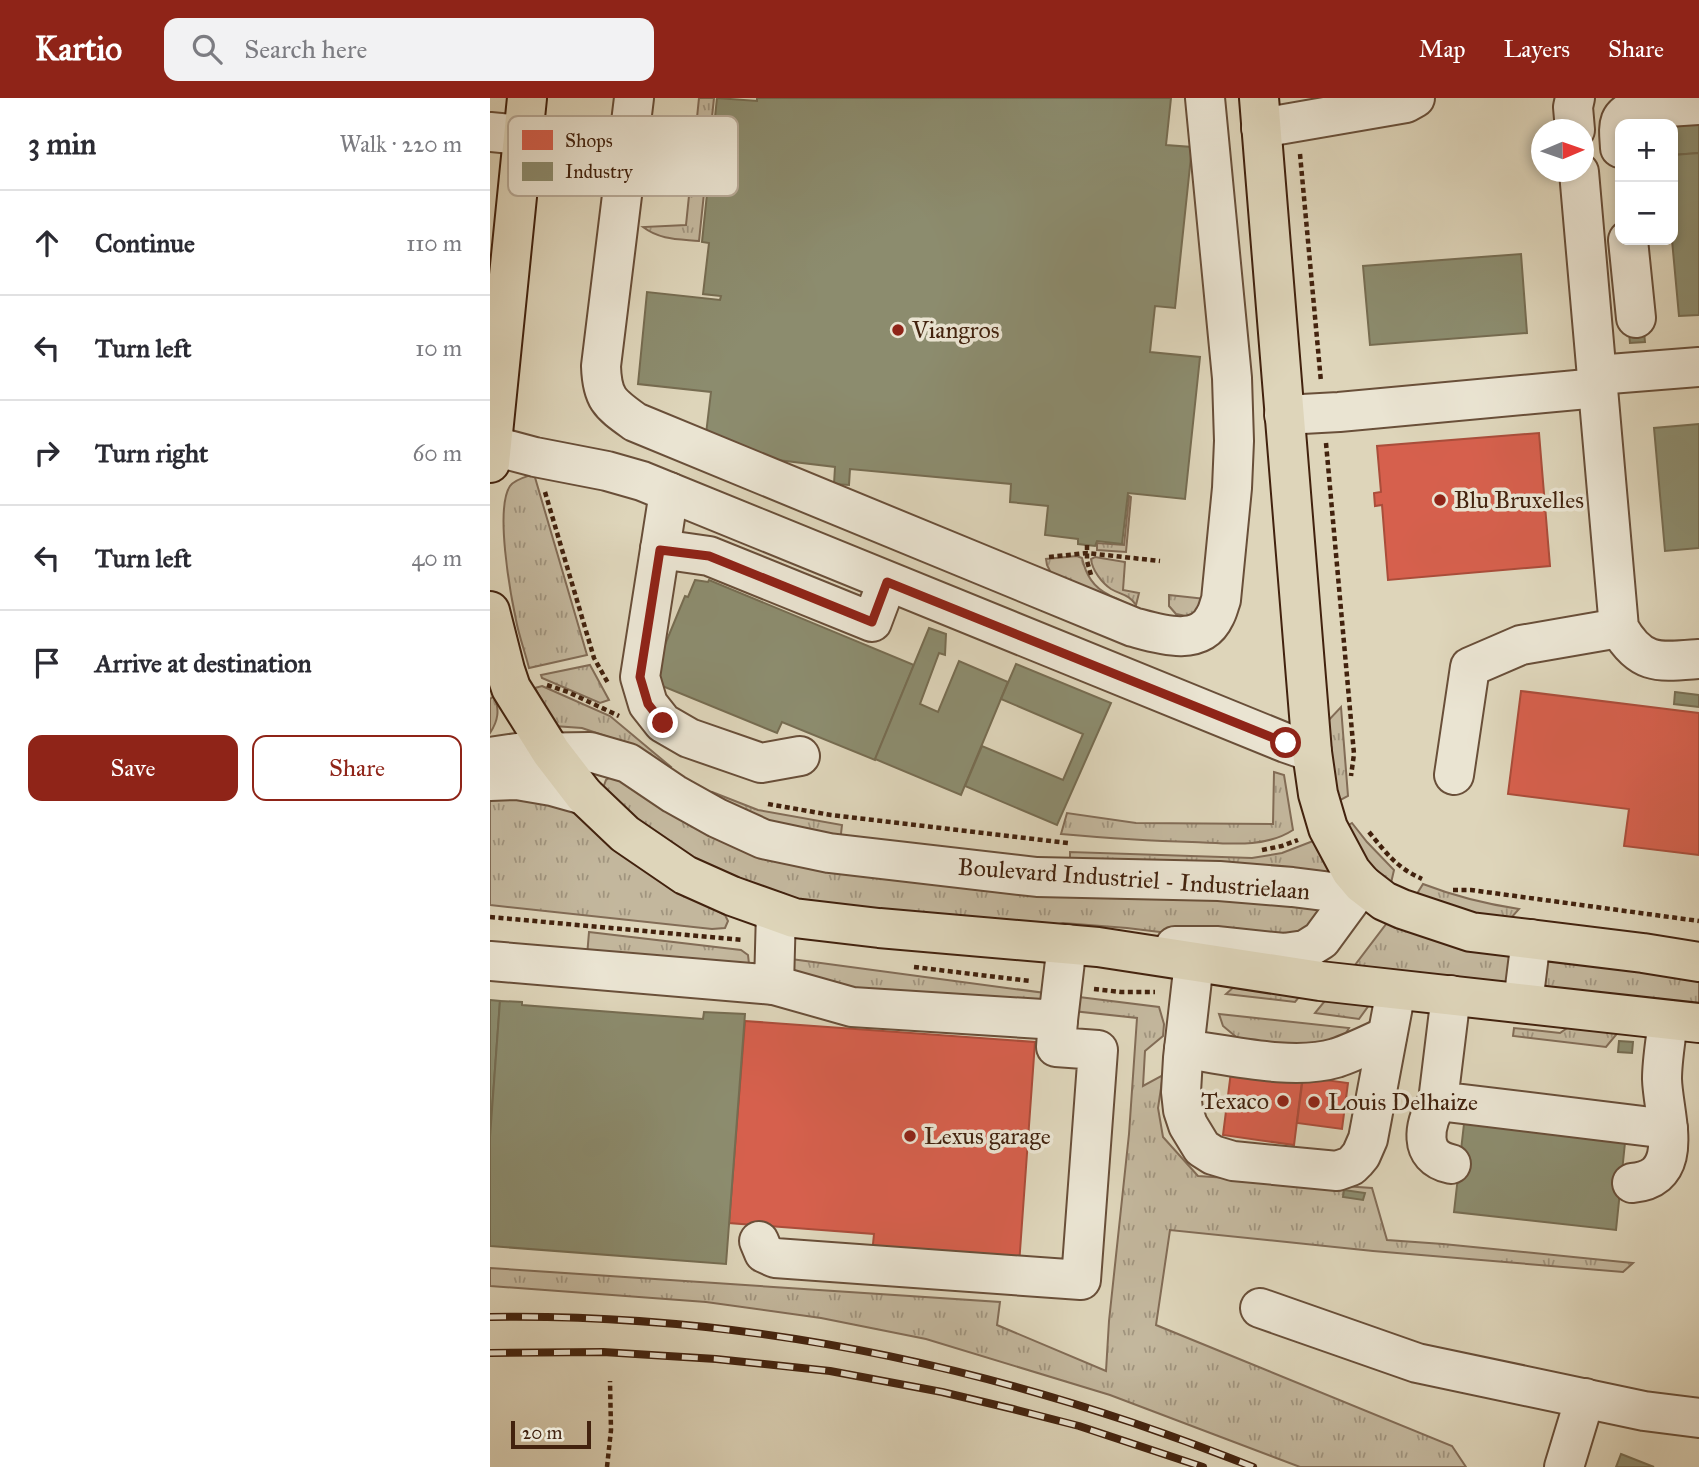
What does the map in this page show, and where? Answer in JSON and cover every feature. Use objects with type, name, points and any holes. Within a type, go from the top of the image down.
[{"type":"highway","points":[[517,116],[527,98]]},
{"type":"highway","points":[[1260,113],[1312,752],[1318,794],[1328,828],[1350,871],[1384,901],[1471,932],[1699,962]]},
{"type":"highway","points":[[490,463],[507,134]]},
{"type":"highway","points":[[490,611],[511,688],[551,752]]},
{"type":"highway","name":"Boulevard Industriel - Industrielaan","points":[[551,752],[584,795],[625,834],[685,875],[732,897],[794,918],[1082,946],[1320,981],[1684,1021]]},
{"type":"street","points":[[632,116],[634,98]]},
{"type":"street","points":[[622,196],[601,366],[601,383],[607,398],[617,409],[635,422],[1133,627],[1173,635],[1194,635],[1206,628],[1215,616],[1221,600],[1234,441],[1232,378],[1205,98]]},
{"type":"street","points":[[1260,113],[1406,103],[1415,98]]},
{"type":"street","points":[[1574,119],[1575,98]]},
{"type":"street","points":[[1620,119],[1628,111],[1637,109],[1699,105]]},
{"type":"street","points":[[1579,182],[1619,628],[1637,653],[1666,661],[1699,659]]},
{"type":"street","points":[[1588,277],[1630,257],[1636,318]]},
{"type":"street","points":[[1284,415],[1339,412],[1598,382],[1699,367]]},
{"type":"street","points":[[490,445],[642,481],[1312,752]]},
{"type":"street","points":[[669,492],[640,677],[648,704],[663,723],[689,738],[749,759],[761,763],[800,756]]},
{"type":"street","points":[[660,550],[709,556],[872,622],[887,582]]},
{"type":"street","points":[[1454,775],[1470,667],[1521,645],[1619,628]]},
{"type":"street","points":[[1149,688],[1173,635]]},
{"type":"street","name":"Boulevard Industriel - Industrielaan","points":[[490,757],[506,733],[511,688]]},
{"type":"street","name":"Boulevard Industriel - Industrielaan","points":[[490,757],[517,753],[590,752],[628,763],[674,794],[717,818],[764,839],[829,853],[1037,877],[1219,881],[1332,892],[1362,884]]},
{"type":"street","name":"Boulevard Industriel - Industrielaan","points":[[490,781],[517,780],[584,795]]},
{"type":"street","name":"Boulevard Industriel - Industrielaan","points":[[1082,946],[1216,946],[1284,953],[1305,950],[1321,940],[1362,884]]},
{"type":"street","points":[[774,985],[776,912]]},
{"type":"street","points":[[1523,1003],[1531,939]]},
{"type":"street","points":[[759,1241],[764,1253],[775,1258],[1081,1280],[1098,1050],[1056,1047],[1058,1020],[1082,946]]},
{"type":"street","points":[[490,961],[774,985],[852,1007],[1058,1020]]},
{"type":"street","points":[[1194,962],[1184,1049],[1182,1110],[1202,1148],[1213,1155],[1233,1161],[1337,1171],[1351,1166],[1365,1147],[1396,990]]},
{"type":"street","points":[[1451,995],[1437,1101],[1428,1120],[1427,1140],[1428,1149],[1433,1156],[1451,1164]]},
{"type":"street","points":[[1632,1183],[1657,1175],[1666,1161],[1668,1129],[1662,1074],[1684,1021]]},
{"type":"street","points":[[1184,1049],[1272,1061],[1309,1062],[1335,1058],[1387,1037]]},
{"type":"street","points":[[1437,1101],[1668,1129]]},
{"type":"street","points":[[1260,1308],[1417,1363],[1644,1411],[1699,1418]]},
{"type":"street","points":[[1564,1467],[1585,1398]]},
{"type":"path","points":[[534,457],[594,658],[612,690]]},
{"type":"path","points":[[1033,587],[1044,557],[1087,553],[1160,561]]},
{"type":"path","points":[[511,688],[536,681],[568,692],[629,722]]},
{"type":"path","points":[[1352,783],[1350,772],[1354,754]]},
{"type":"path","points":[[767,804],[831,815],[1071,843]]},
{"type":"path","points":[[1366,827],[1392,860],[1406,871],[1429,881]]},
{"type":"path","points":[[1252,849],[1265,850],[1297,840]]},
{"type":"path","points":[[1450,890],[1471,890],[1699,921]]},
{"type":"path","points":[[607,1467],[611,1430],[610,1381]]},
{"type":"green space","points":[[699,98],[714,98],[712,116],[697,116]]},
{"type":"green space","points":[[689,196],[704,196],[699,241],[663,237],[643,227],[686,225]]},
{"type":"green space","points":[[534,474],[587,655],[529,668],[510,590],[504,512],[510,486]]},
{"type":"green space","points":[[1129,496],[1126,552],[1097,550],[1097,543],[1124,545]]},
{"type":"green space","points":[[1077,556],[1082,558],[1094,584],[1129,606],[1052,575],[1046,559]]},
{"type":"green space","points":[[1095,557],[1125,562],[1123,590],[1139,593],[1136,605],[1101,580],[1092,563],[1091,559]]},
{"type":"green space","points":[[1169,595],[1206,599],[1191,617],[1176,614],[1169,606]]},
{"type":"green space","points":[[590,665],[609,700],[600,703],[542,678],[541,675]]},
{"type":"green space","points":[[542,686],[610,716],[671,767],[668,771],[623,742],[582,728],[554,726],[535,688]]},
{"type":"green space","points":[[494,696],[497,715],[490,733],[490,699]]},
{"type":"green space","points":[[1341,707],[1348,796],[1333,804],[1325,724]]},
{"type":"green space","points":[[1274,772],[1284,775],[1293,830],[1270,840],[1231,844],[1061,834],[1067,813],[1136,823],[1273,824]]},
{"type":"green space","points":[[612,776],[704,823],[1321,900],[1323,911],[1294,941],[1209,938],[1063,923],[1036,930],[777,899],[664,844],[609,796],[603,788],[606,780]]},
{"type":"green space","points":[[490,791],[557,798],[703,903],[725,915],[728,921],[725,928],[712,929],[490,905]]},
{"type":"green space","points":[[712,792],[758,810],[842,825],[840,842],[779,829],[708,798]]},
{"type":"green space","points":[[1352,823],[1394,870],[1391,883],[1371,868],[1342,829]]},
{"type":"green space","points":[[1313,841],[1327,864],[1329,873],[1070,866],[1070,852],[1252,858],[1282,853]]},
{"type":"green space","points":[[1423,884],[1470,899],[1519,909],[1511,918],[1467,913],[1415,897]]},
{"type":"green space","points":[[1390,919],[1507,951],[1512,965],[1509,977],[1503,985],[1352,969]]},
{"type":"green space","points":[[589,932],[741,950],[748,955],[749,964],[587,956]]},
{"type":"green space","points":[[1545,956],[1699,978],[1699,1008],[1543,990]]},
{"type":"green space","points":[[791,959],[1045,993],[1045,996],[1018,1012],[859,999],[793,971]]},
{"type":"green space","points":[[1236,985],[1300,996],[1295,1002],[1226,994]]},
{"type":"green space","points":[[1071,996],[1159,1007],[1164,1024],[1163,1036],[1145,1051],[1143,1086],[1163,1075],[1158,1108],[1163,1137],[1198,1176],[1372,1188],[1387,1240],[1633,1263],[1623,1272],[1373,1251],[1170,1230],[1156,1325],[1452,1446],[1466,1467],[1300,1467],[1110,1395],[926,1339],[821,1318],[706,1302],[490,1286],[490,1268],[1000,1302],[997,1325],[1106,1371],[1129,1134],[1137,1018],[1073,1011]]},
{"type":"green space","points":[[1328,997],[1372,1001],[1359,1019],[1315,1013]]},
{"type":"green space","points":[[1219,1014],[1349,1028],[1343,1038],[1312,1052],[1247,1046],[1223,1026]]},
{"type":"green space","points":[[1573,1024],[1620,1030],[1606,1047],[1513,1036],[1514,1028],[1560,1033]]},
{"type":"building: Shops","points":[[1539,433],[1550,566],[1388,580],[1382,505],[1375,506],[1374,493],[1381,492],[1377,446]]},
{"type":"building: Shops","points":[[1521,691],[1699,713],[1699,855],[1624,846],[1629,809],[1508,794]]},
{"type":"building: Shops","points":[[745,1021],[1035,1042],[1019,1265],[872,1254],[874,1234],[729,1223]]},
{"type":"building: Shops","points":[[1234,1048],[1305,1057],[1294,1145],[1223,1135]]},
{"type":"building: Shops","points":[[1303,1077],[1348,1083],[1342,1129],[1297,1123]]},
{"type":"building: Industry","name":"Viangros","points":[[717,98],[757,101],[757,98],[1171,98],[1166,145],[1192,147],[1175,308],[1155,306],[1150,352],[1200,357],[1185,499],[1128,493],[1122,544],[1097,541],[1095,546],[1078,544],[1078,539],[1045,535],[1048,506],[1010,502],[1011,484],[850,469],[849,485],[834,484],[835,467],[769,459],[706,434],[711,392],[638,384],[647,292],[720,300],[721,296],[703,294],[709,243],[702,242],[707,196],[738,196],[738,116],[715,116]]},
{"type":"building: Industry","points":[[1699,122],[1699,153],[1678,155],[1678,124]]},
{"type":"building: Industry","points":[[1699,153],[1699,315],[1679,316],[1672,245],[1678,245],[1678,155]]},
{"type":"building: Industry","points":[[1521,254],[1527,333],[1370,345],[1363,266]]},
{"type":"building: Industry","points":[[1644,332],[1645,342],[1630,343],[1629,333]]},
{"type":"building: Industry","points":[[1699,424],[1699,548],[1665,551],[1654,428]]},
{"type":"building: Industry","points":[[695,580],[709,580],[914,665],[875,760],[782,722],[777,733],[650,681],[685,596],[688,597]]},
{"type":"building: Industry","points":[[929,628],[946,634],[945,655],[939,653],[920,704],[938,712],[959,661],[1008,682],[961,795],[875,759]]},
{"type":"building: Industry","points":[[1016,664],[1111,703],[1057,825],[965,786],[982,746],[1063,780],[1083,734],[1001,699]]},
{"type":"building: Industry","points":[[1675,692],[1699,695],[1699,707],[1674,704]]},
{"type":"building: Industry","points":[[490,1000],[500,1001],[490,1137]]},
{"type":"building: Industry","points":[[500,1001],[703,1019],[704,1012],[745,1014],[726,1264],[490,1246],[490,1137]]},
{"type":"building: Industry","points":[[1619,1041],[1633,1042],[1632,1053],[1618,1052]]},
{"type":"building: Industry","points":[[1465,1115],[1626,1133],[1616,1230],[1454,1212]]},
{"type":"building: Industry","points":[[1344,1190],[1365,1193],[1363,1200],[1343,1197]]},
{"type":"building: Industry","points":[[1621,1454],[1654,1467],[1616,1467]]},
{"type":"railway","points":[[490,1317],[588,1318],[686,1325],[782,1337],[879,1354],[1068,1402],[1253,1467]]},
{"type":"railway","points":[[490,1353],[603,1352],[716,1359],[830,1371],[942,1392],[1013,1409],[1079,1426],[1203,1467]]},
{"type":"place","name":"Viangros","points":[[898,330]]},
{"type":"place","name":"Blu Bruxelles","points":[[1440,500]]},
{"type":"place","name":"Texaco","points":[[1283,1101]]},
{"type":"place","name":"Louis Delhaize","points":[[1314,1102]]},
{"type":"place","name":"Lexus garage","points":[[910,1136]]},
{"type":"route","points":[[663,723],[648,704],[640,677],[660,550],[709,556],[872,622],[887,582],[1286,743]]}]
